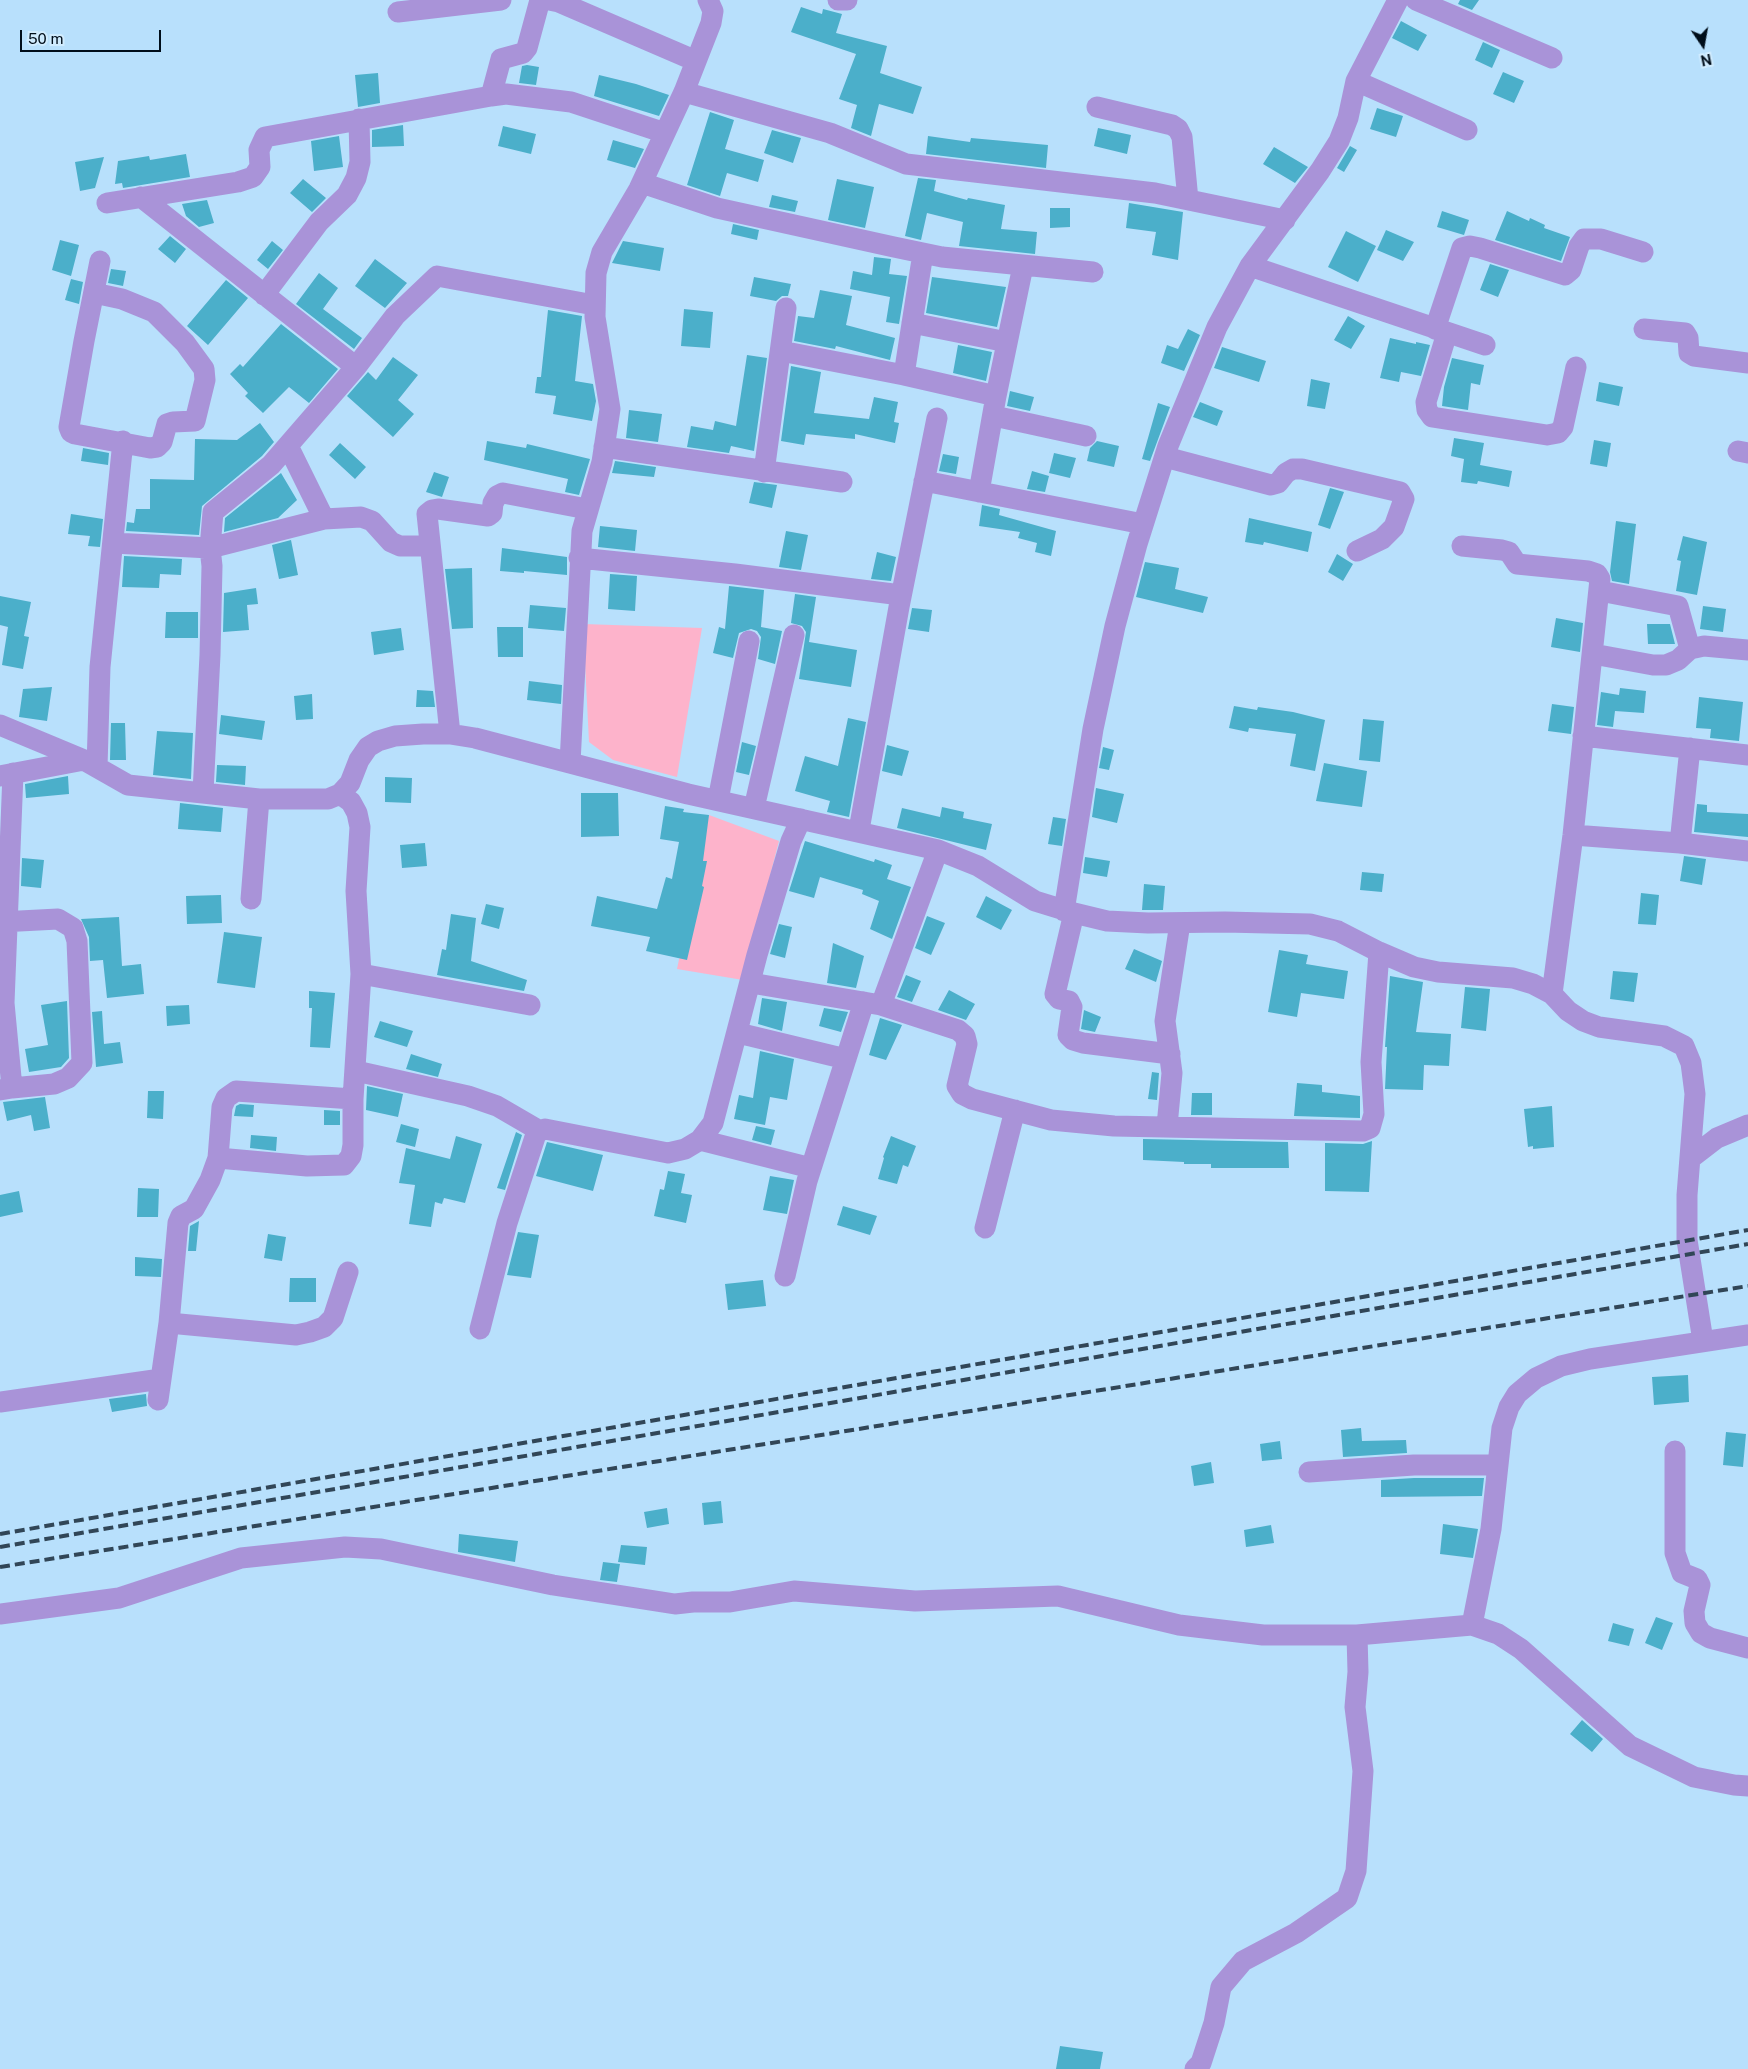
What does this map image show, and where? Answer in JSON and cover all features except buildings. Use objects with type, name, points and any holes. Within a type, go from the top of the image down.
[{"type":"street","points":[[398,12],[501,0]]},
{"type":"street","points":[[491,96],[501,59],[523,53],[528,48],[540,0]]},
{"type":"street","points":[[549,0],[559,2],[696,61]]},
{"type":"street","points":[[838,0],[847,0]]},
{"type":"street","points":[[1170,1054],[1083,1043],[1073,1040],[1068,1036],[1072,1007],[1068,1001],[1059,999],[1055,994],[1069,912],[1102,683],[1115,626],[1143,524],[1165,457],[1217,327],[1250,266],[1285,220],[1339,141],[1356,81],[1398,0]]},
{"type":"street","points":[[1416,0],[1552,58]]},
{"type":"street","points":[[570,763],[579,558],[582,531],[609,427],[609,394],[594,305],[596,273],[602,252],[637,193],[684,92],[711,23],[713,4]]},
{"type":"street","points":[[1356,81],[1467,130]]},
{"type":"street","points":[[684,92],[830,133],[906,164],[1155,193],[1285,220]]},
{"type":"street","points":[[107,203],[238,182],[253,177],[260,167],[259,150],[265,138],[359,119],[506,94],[571,102],[665,133]]},
{"type":"street","points":[[1096,107],[1172,125],[1178,129],[1182,138],[1188,200]]},
{"type":"street","points":[[264,295],[319,222],[347,195],[356,178],[360,162],[359,119]]},
{"type":"street","points":[[637,193],[717,208],[923,253],[1023,266],[1093,272]]},
{"type":"street","points":[[141,197],[356,367]]},
{"type":"street","points":[[1576,367],[1563,427],[1558,433],[1547,435],[1432,417],[1427,410],[1426,402],[1441,331],[1462,248],[1480,248],[1556,274],[1565,275],[1572,270],[1579,246],[1584,239],[1601,238],[1643,252]]},
{"type":"street","points":[[904,375],[923,253]]},
{"type":"street","points":[[94,294],[122,299],[154,312],[185,343],[204,370],[205,380],[195,421],[167,424],[162,442],[157,447],[150,448],[123,441],[75,434],[71,432],[69,427],[100,261]]},
{"type":"street","points":[[979,492],[1023,266]]},
{"type":"street","points":[[1250,266],[1484,346]]},
{"type":"street","points":[[203,792],[210,655],[212,566],[210,548],[213,512],[271,465],[356,367],[395,316],[437,276],[594,305]]},
{"type":"street","points":[[764,472],[786,308]]},
{"type":"street","points":[[912,323],[1007,342]]},
{"type":"street","points":[[1644,329],[1685,333],[1688,338],[1689,353],[1694,356],[1748,363]]},
{"type":"street","points":[[781,351],[904,375],[1086,436]]},
{"type":"street","points":[[859,830],[901,596],[937,418]]},
{"type":"street","points":[[90,764],[123,441]]},
{"type":"street","points":[[288,446],[324,519]]},
{"type":"street","points":[[604,447],[842,482]]},
{"type":"street","points":[[1165,457],[1271,485],[1278,483],[1292,469],[1302,468],[1400,492],[1404,499],[1394,527],[1382,539],[1357,552]]},
{"type":"street","points":[[924,481],[1143,524]]},
{"type":"street","points":[[450,734],[427,514],[432,510],[488,516],[492,513],[493,503],[497,496],[503,492],[588,509]]},
{"type":"street","points":[[113,543],[210,548],[324,519],[361,517],[372,521],[391,542],[400,546],[430,546]]},
{"type":"street","points":[[1462,546],[1509,552],[1517,564],[1597,574],[1600,579],[1574,836],[1552,994]]},
{"type":"street","points":[[579,558],[734,574],[901,596]]},
{"type":"street","points":[[1600,592],[1678,606],[1690,649]]},
{"type":"street","points":[[754,808],[794,635]]},
{"type":"street","points":[[718,800],[749,641]]},
{"type":"street","points":[[1593,654],[1653,666],[1672,662],[1690,649],[1710,646],[1748,650]]},
{"type":"street","points":[[0,725],[90,764],[128,785],[259,799],[328,799],[340,794],[350,783],[359,760],[368,747],[378,741],[396,736],[450,734],[499,744],[718,800],[859,830],[938,850],[978,866],[1035,901],[1069,912],[1107,920],[1180,923],[1310,924],[1338,931],[1414,967],[1438,972],[1513,978],[1533,984],[1552,994],[1568,1011],[1583,1021],[1599,1028],[1664,1036],[1684,1046],[1691,1063],[1694,1094],[1691,1158],[1686,1195],[1687,1240],[1703,1342]]},
{"type":"street","points":[[1583,736],[1748,756]]},
{"type":"street","points":[[1680,842],[1690,748]]},
{"type":"street","points":[[4,921],[58,919],[73,928],[77,941],[82,1063],[68,1078],[54,1084],[6,1089],[4,921],[6,775],[90,764]]},
{"type":"street","points":[[218,1158],[307,1166],[344,1165],[351,1156],[361,974],[356,890],[360,827],[352,802],[340,794]]},
{"type":"street","points":[[251,899],[259,799]]},
{"type":"street","points":[[480,1329],[507,1223],[536,1134],[540,1130],[545,1128],[668,1153],[685,1149],[700,1140],[713,1123],[791,841],[801,819]]},
{"type":"street","points":[[1574,836],[1680,842],[1748,852]]},
{"type":"street","points":[[785,1276],[811,1168],[846,1059],[938,850]]},
{"type":"street","points":[[1167,1126],[1172,1073],[1165,1021],[1180,923]]},
{"type":"street","points":[[751,983],[872,1003],[958,1030],[965,1036],[965,1057],[959,1071],[957,1086],[962,1094],[972,1099],[1051,1120],[1094,1125],[1363,1131],[1370,1128],[1374,1114],[1371,1062],[1379,952]]},
{"type":"street","points":[[361,974],[530,1005]]},
{"type":"street","points":[[738,1033],[846,1059]]},
{"type":"street","points":[[356,1071],[468,1096],[497,1106],[540,1130]]},
{"type":"street","points":[[0,1402],[160,1390],[169,1323],[178,1223],[181,1216],[194,1209],[210,1180],[218,1158],[222,1107],[226,1098],[236,1091],[353,1099]]},
{"type":"street","points":[[985,1228],[1015,1110]]},
{"type":"street","points":[[1691,1158],[1717,1138],[1748,1125]]},
{"type":"street","points":[[700,1140],[811,1168]]},
{"type":"street","points":[[169,1323],[296,1335],[310,1332],[324,1327],[333,1318],[348,1272]]},
{"type":"street","points":[[1474,1616],[1491,1529],[1502,1428],[1509,1407],[1517,1394],[1536,1378],[1561,1366],[1590,1359],[1748,1335]]},
{"type":"street","points":[[1675,1451],[1675,1553],[1682,1573],[1697,1578],[1700,1585],[1694,1611],[1695,1623],[1701,1634],[1748,1648]]},
{"type":"street","points":[[1309,1472],[1414,1466],[1498,1465]]},
{"type":"street","points":[[0,1614],[119,1598],[240,1558],[345,1547],[381,1549],[553,1585],[675,1604],[730,1602],[794,1591],[915,1601],[1058,1596],[1179,1625],[1219,1630],[1310,1636],[1357,1635],[1474,1616],[1521,1649],[1630,1746],[1694,1777],[1748,1786]]},
{"type":"street","points":[[1195,2069],[1201,2063],[1214,2023],[1221,1987],[1242,1961],[1296,1934],[1347,1898],[1356,1871],[1363,1771],[1355,1707],[1358,1672],[1357,1635]]},
{"type":"shaded area","points":[[583,624],[702,628],[677,777],[613,760],[589,742]]},
{"type":"shaded area","points":[[709,815],[779,841],[743,980],[677,969]]},
{"type":"railway","points":[[0,1534],[1748,1230]]},
{"type":"railway","points":[[0,1547],[1748,1244]]},
{"type":"railway","points":[[0,1567],[1748,1286]]}]
